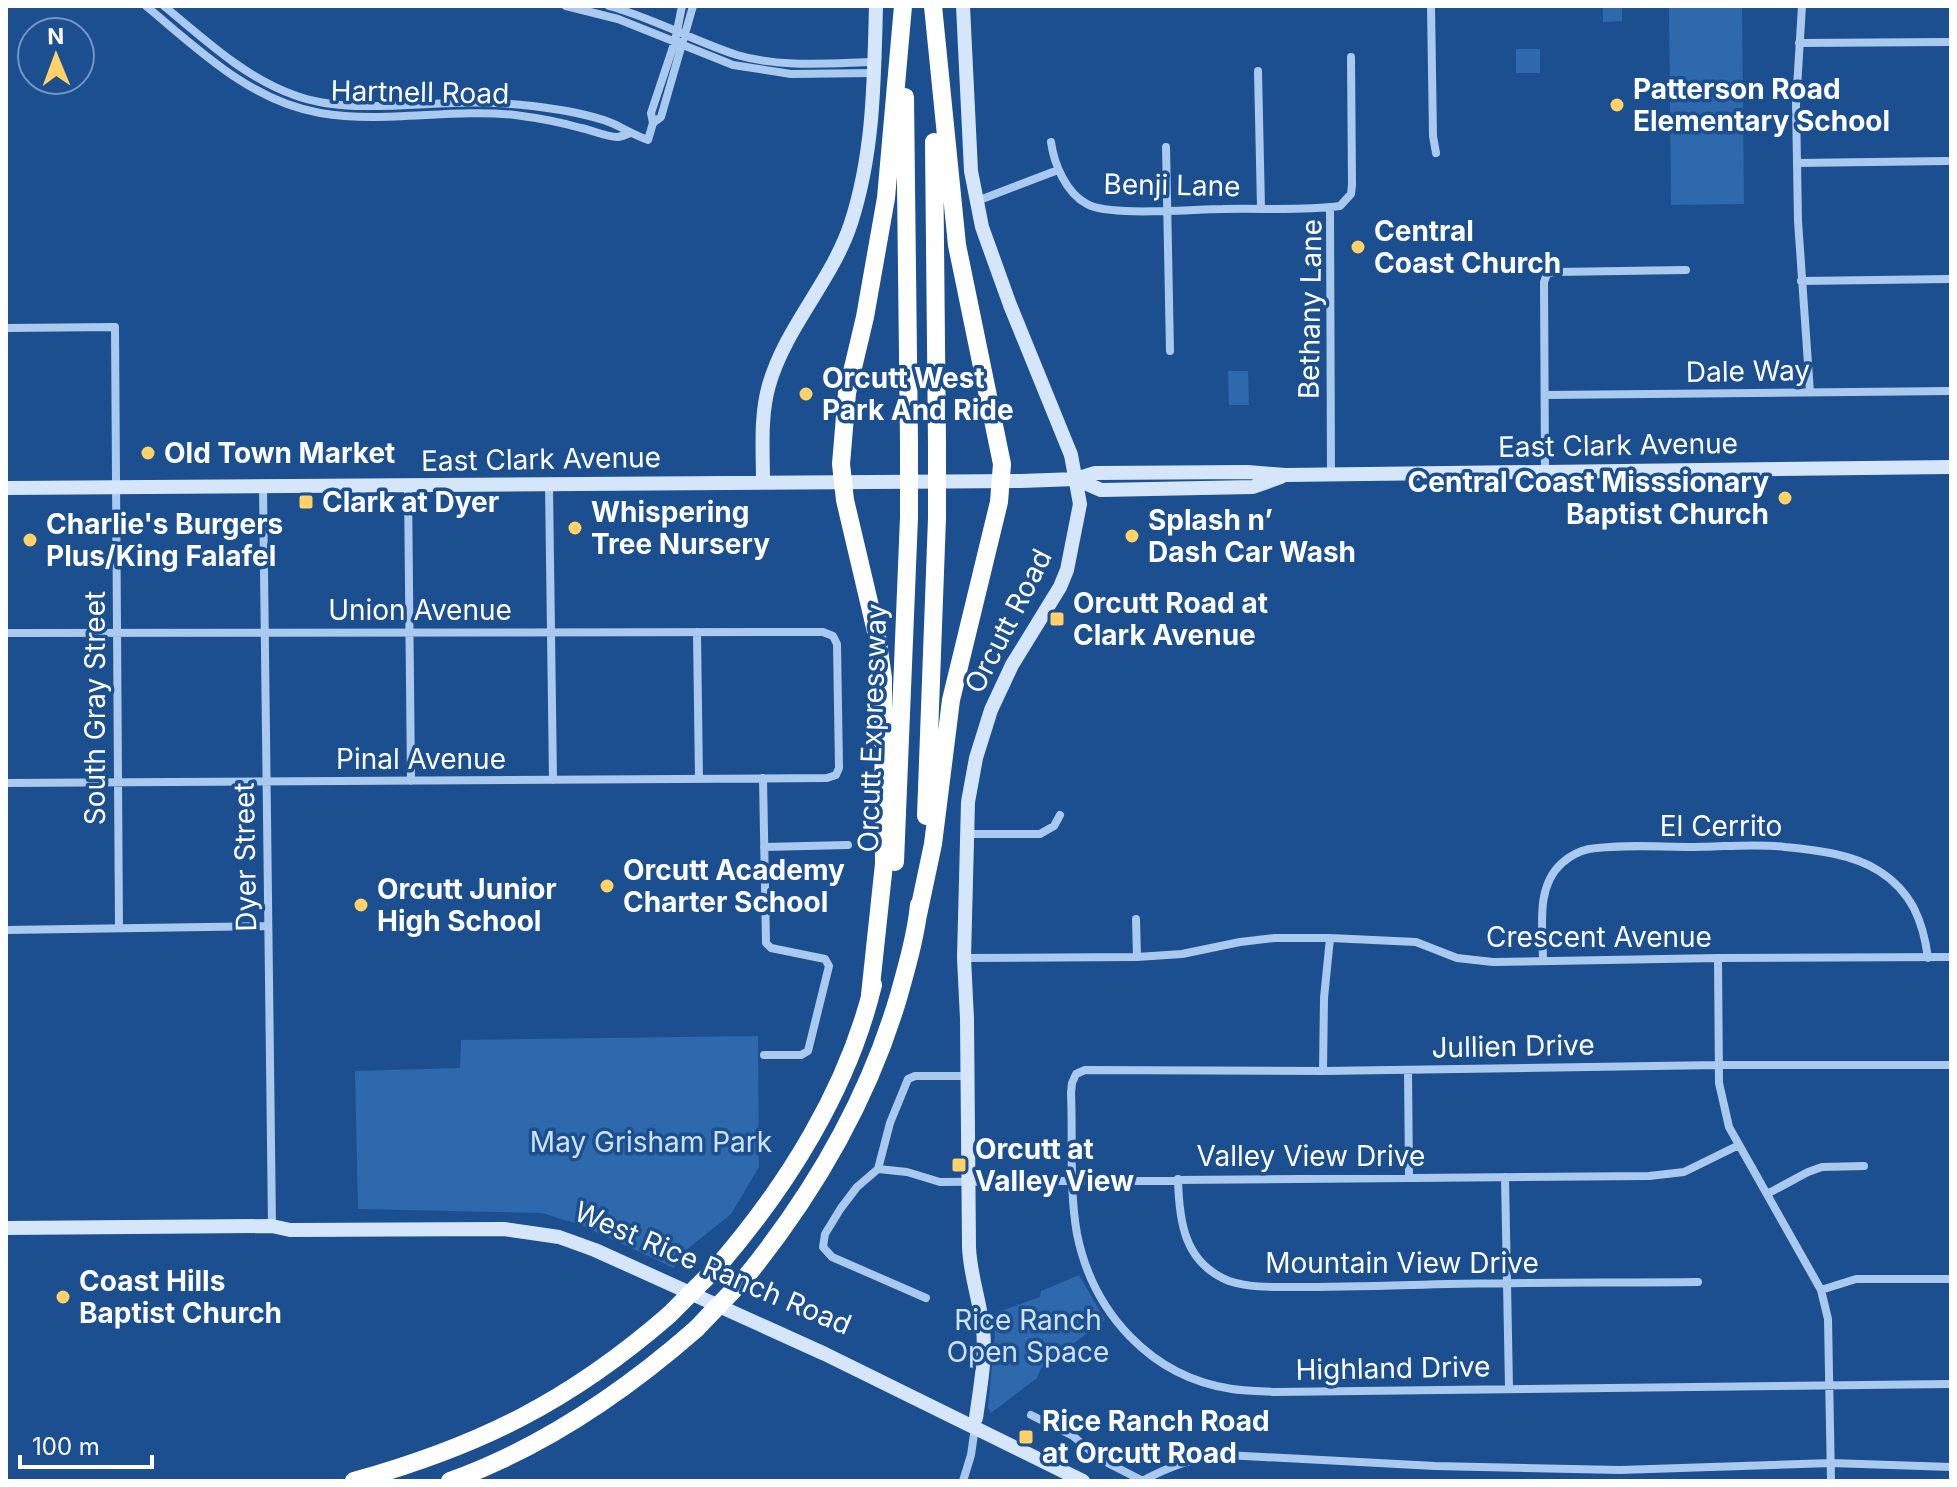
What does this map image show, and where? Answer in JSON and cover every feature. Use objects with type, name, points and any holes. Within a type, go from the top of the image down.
[{"type":"highway","name":"Orcutt Expressway","points":[[354,1481],[415,1464],[469,1444],[526,1417],[609,1363],[669,1315],[718,1266],[770,1203],[826,1107],[851,1052],[870,995],[888,921],[894,872],[909,517],[904,6]]},
{"type":"highway","points":[[870,995],[884,864],[883,678],[877,636],[841,482],[844,417],[880,245],[904,6]]},
{"type":"highway","name":"Orcutt Expressway","points":[[450,1481],[539,1442],[580,1418],[660,1361],[745,1278],[809,1193],[855,1111],[893,1015],[918,915],[925,845],[937,518],[933,6]]},
{"type":"highway","points":[[918,915],[933,844],[951,700],[1002,481],[1002,464],[957,245],[933,6]]},
{"type":"main road","points":[[763,482],[763,427],[768,386],[786,345],[822,286],[850,225],[869,153],[876,6]]},
{"type":"main road","name":"Orcutt Road","points":[[963,6],[971,171],[976,201],[991,256],[1071,455],[1080,504],[1067,570],[1060,587],[1012,665],[991,710],[972,779],[966,834],[964,958],[970,1265],[984,1343],[976,1423]]},
{"type":"main road","name":"East Clark Avenue","points":[[6,488],[1002,481],[1076,479],[1095,473],[1331,475],[1951,467]]},
{"type":"main road","name":"West Rice Ranch Road","points":[[6,1228],[272,1226],[290,1230],[504,1229],[559,1237],[595,1250],[976,1423]]},
{"type":"main road","points":[[976,1423],[1083,1481]]},
{"type":"main road","points":[[976,1423],[1096,1481]]},
{"type":"street","points":[[566,6],[618,19],[733,65],[791,74],[874,68]]},
{"type":"street","points":[[609,6],[737,55],[761,60],[874,68]]},
{"type":"street","name":"Hartnell Road","points":[[682,6],[682,32]]},
{"type":"street","name":"Hartnell Road","points":[[161,8],[253,76],[273,87],[320,103],[462,102],[519,105],[571,113],[620,127],[628,134],[648,140],[653,123],[651,113],[693,6]]},
{"type":"street","points":[[1431,6],[1433,136],[1436,153]]},
{"type":"street","points":[[1802,6],[1797,163],[1801,281],[1810,392]]},
{"type":"street","name":"Hartnell Road","points":[[161,8],[162,19],[213,62],[269,97],[321,113],[355,116],[462,113],[542,119],[618,138],[628,134]]},
{"type":"street","points":[[1799,43],[1948,42]]},
{"type":"street","name":"Bethany Lane","points":[[1331,475],[1330,207],[1340,206],[1351,194],[1351,57]]},
{"type":"street","points":[[1258,71],[1261,208]]},
{"type":"street","points":[[462,102],[462,113]]},
{"type":"street","points":[[355,105],[355,116]]},
{"type":"street","name":"Benji Lane","points":[[1051,142],[1058,170],[1080,200],[1095,208],[1330,207]]},
{"type":"street","points":[[1166,147],[1170,351]]},
{"type":"street","points":[[1797,163],[1947,161]]},
{"type":"street","points":[[976,201],[1058,170]]},
{"type":"street","points":[[1545,472],[1544,282],[1547,274],[1686,270]]},
{"type":"street","points":[[1801,281],[1950,279]]},
{"type":"street","name":"South Gray Street","points":[[6,328],[115,327],[119,928]]},
{"type":"street","name":"Dale Way","points":[[1545,395],[1951,391]]},
{"type":"street","points":[[549,485],[553,780]]},
{"type":"street","points":[[408,486],[411,781]]},
{"type":"street","name":"Dyer Street","points":[[263,487],[272,1226]]},
{"type":"street","points":[[697,632],[699,779]]},
{"type":"street","name":"Union Avenue","points":[[6,633],[823,632],[833,636],[837,644],[839,768],[836,775]]},
{"type":"street","name":"Pinal Avenue","points":[[6,783],[827,778],[836,775]]},
{"type":"street","points":[[763,778],[766,943],[771,948],[825,959],[829,966],[808,1051],[801,1055],[764,1055]]},
{"type":"street","points":[[966,834],[1040,834],[1054,826],[1060,815]]},
{"type":"street","points":[[764,847],[848,845]]},
{"type":"street","name":"El Cerrito","points":[[1543,961],[1544,896],[1552,875],[1574,854],[1613,847],[1781,846],[1819,851],[1862,862],[1889,878],[1909,897],[1921,919],[1928,958]]},
{"type":"street","points":[[1136,919],[1137,957]]},
{"type":"street","points":[[6,930],[268,926]]},
{"type":"street","name":"Crescent Avenue","points":[[964,958],[1137,957],[1182,954],[1275,938],[1416,942],[1457,958],[1493,962],[1951,957]]},
{"type":"street","points":[[1323,1071],[1324,998],[1330,938]]},
{"type":"street","points":[[1718,958],[1719,1065],[1722,1103],[1729,1127],[1821,1290],[1828,1319],[1831,1481]]},
{"type":"street","name":"Jullien Drive","points":[[1076,1074],[1085,1070],[1951,1065]]},
{"type":"street","points":[[1408,1070],[1409,1177]]},
{"type":"street","name":"Highland Drive","points":[[1076,1074],[1071,1093],[1077,1231],[1093,1285],[1117,1324],[1136,1345],[1181,1372],[1232,1389],[1275,1392],[1951,1384]]},
{"type":"street","points":[[926,1298],[832,1257],[823,1247],[825,1234],[857,1187],[878,1169],[890,1123],[908,1079],[915,1076],[968,1076]]},
{"type":"street","name":"Valley View Drive","points":[[878,1169],[907,1172],[940,1182],[1666,1175],[1684,1172],[1739,1145]]},
{"type":"street","points":[[1767,1194],[1822,1167],[1864,1166]]},
{"type":"street","points":[[1505,1177],[1509,1388]]},
{"type":"street","name":"Mountain View Drive","points":[[1178,1179],[1179,1215],[1189,1244],[1201,1261],[1229,1280],[1251,1285],[1698,1282]]},
{"type":"street","points":[[1821,1290],[1856,1279],[1951,1279]]},
{"type":"street","points":[[1031,1415],[1073,1436],[1100,1459],[1142,1481],[1174,1464],[1225,1455],[1435,1466],[1620,1470],[1831,1463],[1951,1467]]},
{"type":"street","points":[[963,1481],[976,1423]]},
{"type":"green space","points":[[1603,6],[1622,6],[1622,21],[1603,22]]},
{"type":"green space","points":[[1669,6],[1742,6],[1744,204],[1671,205]]},
{"type":"green space","points":[[1516,49],[1540,49],[1540,73],[1516,73]]},
{"type":"green space","points":[[1228,371],[1248,371],[1249,405],[1229,405]]},
{"type":"green space","name":"May Grisham Park","points":[[758,1036],[759,1167],[731,1214],[680,1255],[674,1268],[581,1225],[542,1213],[358,1209],[355,1071],[460,1068],[461,1040]]},
{"type":"green space","name":"Rice Ranch Open Space","points":[[1079,1275],[1105,1320],[1041,1368],[1037,1378],[991,1413],[988,1408],[995,1334],[992,1314],[1040,1297],[1041,1291]]},
{"type":"place","name":"Patterson Road Elementary School","points":[[1617,105]]},
{"type":"place","name":"Central Coast Church","points":[[1358,247]]},
{"type":"place","name":"Orcutt West Park And Ride","points":[[806,394]]},
{"type":"place","name":"Old Town Market","points":[[148,453]]},
{"type":"place","name":"Central Coast Misssionary Baptist Church","points":[[1785,498]]},
{"type":"place","name":"Clark at Dyer","points":[[306,502]]},
{"type":"place","name":"Whispering Tree Nursery","points":[[575,528]]},
{"type":"place","name":"Splash n’ Dash Car Wash","points":[[1132,536]]},
{"type":"place","name":"Charlie's Burgers Plus/King Falafel","points":[[30,540]]},
{"type":"place","name":"Orcutt Road at Clark Avenue","points":[[1057,619]]},
{"type":"place","name":"Orcutt Academy Charter School","points":[[607,886]]},
{"type":"place","name":"Orcutt Junior High School","points":[[361,905]]},
{"type":"place","name":"Orcutt at Valley View","points":[[959,1165]]},
{"type":"place","name":"Coast Hills Baptist Church","points":[[63,1297]]},
{"type":"place","name":"Rice Ranch Road at Orcutt Road","points":[[1026,1437]]}]
